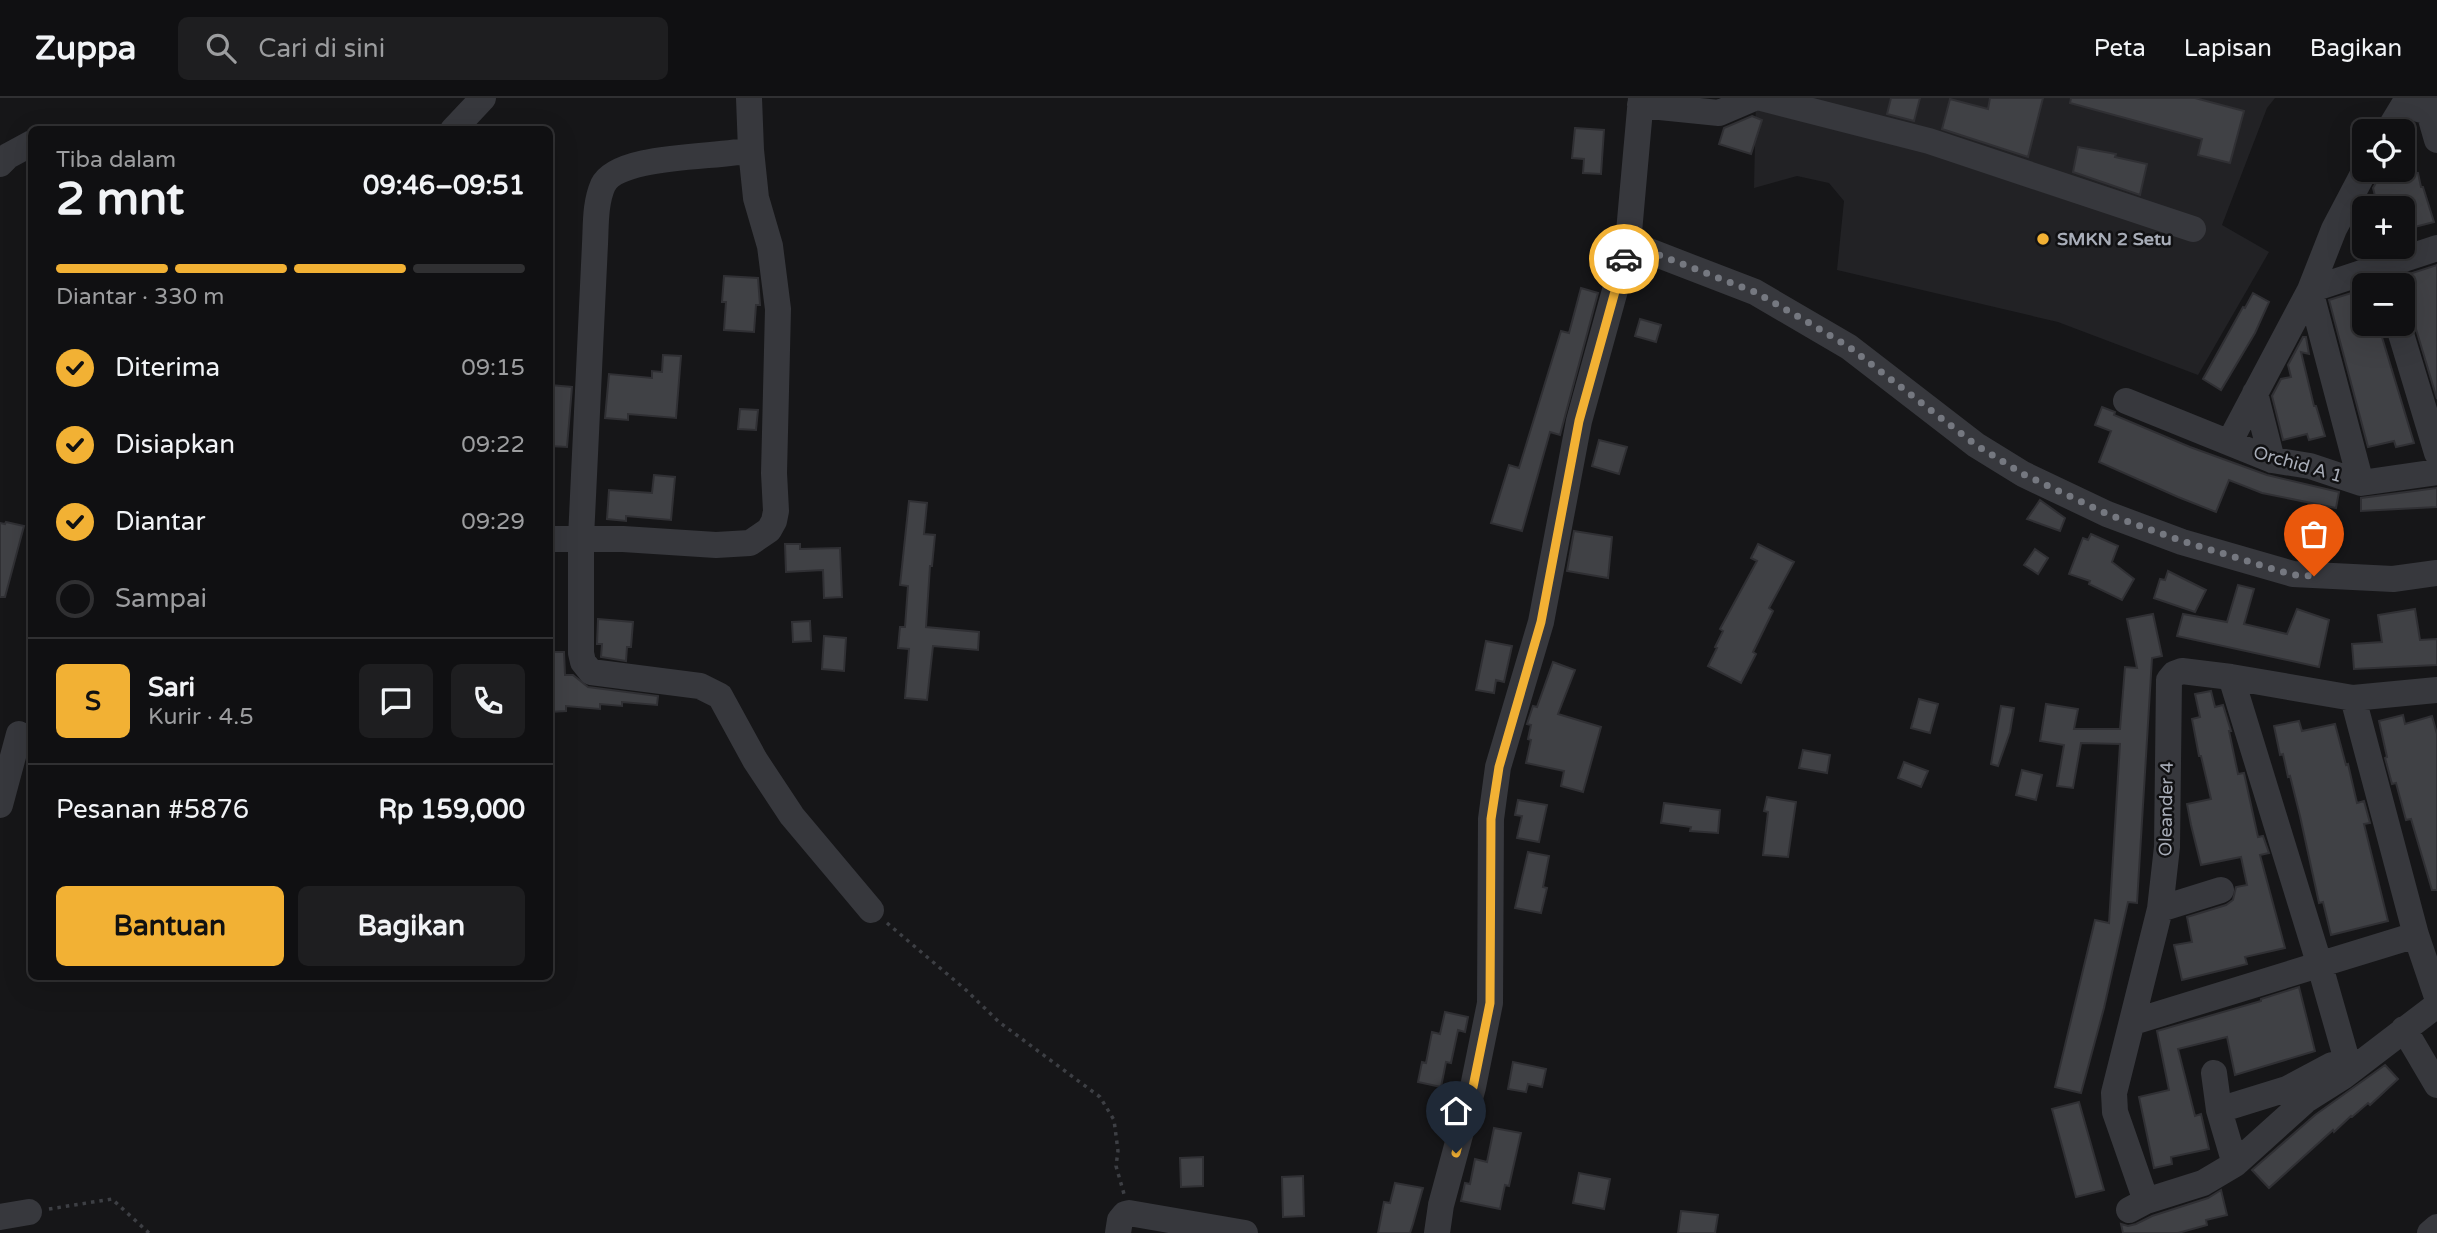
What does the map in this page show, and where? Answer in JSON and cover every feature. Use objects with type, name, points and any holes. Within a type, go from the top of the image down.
[{"type":"street","points":[[457,126],[482,98]]},
{"type":"street","points":[[553,539],[716,545],[750,543],[769,530],[774,521],[778,309],[770,246],[756,198],[749,98]]},
{"type":"street","points":[[1437,1233],[1441,1205],[1473,1087],[1490,1003],[1491,819],[1499,767],[1541,622],[1579,421],[1628,243],[1641,102],[1719,113],[1754,98]]},
{"type":"street","points":[[1761,98],[1929,141],[2193,229]]},
{"type":"street","points":[[2403,119],[2419,106],[2437,139]]},
{"type":"street","points":[[0,164],[8,156],[28,145]]},
{"type":"street","points":[[751,150],[636,164],[611,174],[603,186],[597,209],[580,538],[581,653],[586,668],[591,672],[700,686],[720,696],[755,760],[792,816],[872,910]]},
{"type":"street","points":[[2230,441],[2310,290],[2334,229],[2358,182]]},
{"type":"street","points":[[1628,243],[1755,292],[1849,347],[1976,445],[2023,474],[2107,514],[2182,541],[2293,575],[2393,579],[2437,573]]},
{"type":"street","points":[[2389,273],[2437,248]]},
{"type":"street","points":[[2310,290],[2352,282]]},
{"type":"street","points":[[2310,290],[2361,483]]},
{"type":"street","points":[[2402,336],[2437,453]]},
{"type":"street","points":[[2255,393],[2272,460]]},
{"type":"street","name":"Orchid A 1","points":[[2126,401],[2272,460],[2310,466],[2361,483],[2437,472]]},
{"type":"street","name":"Oleander 4","points":[[2235,1164],[2203,1183],[2138,1205],[2115,1112],[2114,1093],[2160,909],[2167,847],[2169,680],[2182,671],[2353,698],[2437,690]]},
{"type":"street","points":[[2231,677],[2320,966],[2345,1067]]},
{"type":"street","points":[[2353,698],[2416,935],[2437,997]]},
{"type":"street","points":[[0,804],[17,734]]},
{"type":"street","points":[[2167,847],[2190,901]]},
{"type":"street","points":[[2160,909],[2221,890]]},
{"type":"street","points":[[2133,1022],[2416,935]]},
{"type":"street","points":[[2220,1110],[2297,1094],[2345,1067],[2437,1005]]},
{"type":"street","points":[[2403,1029],[2437,1085]]},
{"type":"street","points":[[2214,1073],[2220,1110],[2235,1164]]},
{"type":"street","points":[[2235,1164],[2297,1094]]},
{"type":"street","points":[[0,1217],[29,1212]]},
{"type":"street","points":[[1123,1223],[1245,1233]]},
{"type":"street","points":[[2430,1233],[2437,1227]]},
{"type":"path","points":[[872,910],[966,990],[999,1022],[1100,1097],[1114,1120],[1123,1223]]},
{"type":"path","points":[[29,1212],[112,1199],[149,1233]]},
{"type":"shaded area","name":"SMKN 2 Setu","points":[[1756,98],[2275,98],[2267,108],[2222,225],[2269,252],[2198,375],[2058,322],[1837,270],[1844,201],[1829,183],[1797,176],[1754,188]]},
{"type":"building","points":[[1891,98],[1920,98],[1914,121],[1887,114]]},
{"type":"building","points":[[1990,98],[2043,98],[2028,157],[1942,129],[1950,99],[1988,109]]},
{"type":"building","points":[[2071,98],[2195,98],[2244,111],[2230,163],[2198,155],[2202,139],[2070,103]]},
{"type":"building","points":[[1752,116],[1762,120],[1751,154],[1719,144],[1724,128]]},
{"type":"building","points":[[1575,128],[1604,130],[1601,174],[1583,173],[1584,159],[1572,158]]},
{"type":"building","points":[[2078,147],[2116,154],[2115,157],[2147,164],[2140,195],[2073,172]]},
{"type":"building","points":[[2415,169],[2434,222],[2415,227],[2415,196],[2375,196],[2373,188],[2376,182],[2415,182]]},
{"type":"building","points":[[2437,265],[2437,399],[2415,326],[2415,273],[2412,273]]},
{"type":"building","points":[[724,276],[758,278],[760,305],[756,305],[754,332],[724,330]]},
{"type":"building","points":[[1581,288],[1598,293],[1560,435],[1550,432],[1522,531],[1491,523],[1509,465],[1519,468],[1561,331],[1569,333]]},
{"type":"building","points":[[2253,293],[2269,302],[2255,333],[2221,390],[2203,379]]},
{"type":"building","points":[[2352,293],[2352,336],[2382,336],[2414,443],[2396,447],[2394,441],[2368,447],[2329,300]]},
{"type":"building","points":[[1640,319],[1661,325],[1656,342],[1635,336]]},
{"type":"building","points":[[2303,337],[2306,337],[2309,354],[2301,352],[2314,406],[2325,436],[2309,440],[2307,434],[2283,440],[2272,396],[2281,379],[2291,377],[2288,365]]},
{"type":"building","points":[[663,355],[681,356],[676,418],[628,414],[628,420],[605,418],[609,374],[652,378],[652,371],[662,372]]},
{"type":"building","points":[[553,385],[572,387],[567,447],[553,446]]},
{"type":"building","points":[[2102,407],[2115,412],[2114,415],[2190,447],[2267,475],[2339,492],[2336,508],[2262,493],[2229,480],[2216,512],[2178,497],[2099,462],[2111,431],[2095,425]]},
{"type":"building","points":[[740,409],[758,410],[756,430],[738,429]]},
{"type":"building","points":[[1599,440],[1627,447],[1619,474],[1592,466]]},
{"type":"building","points":[[654,475],[675,477],[671,520],[626,516],[626,521],[607,519],[609,490],[652,493]]},
{"type":"building","points":[[2437,488],[2437,507],[2361,511],[2361,498]]},
{"type":"building","points":[[2040,500],[2065,518],[2060,531],[2027,519]]},
{"type":"building","points":[[909,501],[927,503],[924,534],[935,535],[926,627],[979,632],[978,650],[933,646],[927,700],[905,698],[909,649],[898,648],[900,627],[905,627],[908,586],[900,585]]},
{"type":"building","points":[[0,523],[24,526],[5,597],[0,597]]},
{"type":"building","points":[[1574,531],[1612,537],[1608,578],[1567,571]]},
{"type":"building","points":[[2091,534],[2118,546],[2112,562],[2134,579],[2122,600],[2089,584],[2090,581],[2069,574],[2083,538],[2088,540]]},
{"type":"building","points":[[785,544],[800,544],[800,549],[840,548],[842,597],[824,598],[823,570],[786,572]]},
{"type":"building","points":[[1758,544],[1794,562],[1769,608],[1773,611],[1741,683],[1708,666],[1723,631],[1720,629],[1757,561],[1751,558]]},
{"type":"building","points":[[2035,549],[2048,558],[2038,574],[2024,565]]},
{"type":"building","points":[[2168,571],[2206,590],[2195,612],[2154,598],[2160,579],[2165,580]]},
{"type":"building","points":[[2238,585],[2254,589],[2244,624],[2287,634],[2297,609],[2329,620],[2319,667],[2177,636],[2183,614],[2227,622]]},
{"type":"building","points":[[2415,609],[2420,640],[2437,639],[2437,665],[2354,669],[2352,644],[2382,642],[2378,615]]},
{"type":"building","points":[[2153,614],[2162,656],[2152,658],[2137,903],[2128,902],[2081,1093],[2055,1087],[2095,920],[2109,923],[2120,744],[2081,743],[2073,788],[2057,786],[2064,745],[2040,741],[2046,704],[2078,709],[2074,729],[2120,729],[2125,667],[2137,668],[2127,619]]},
{"type":"building","points":[[598,619],[633,622],[631,647],[627,647],[626,661],[601,657],[602,644],[597,644]]},
{"type":"building","points":[[810,621],[811,641],[793,642],[792,622]]},
{"type":"building","points":[[824,636],[846,638],[844,671],[822,669]]},
{"type":"building","points":[[1486,641],[1512,646],[1504,682],[1496,680],[1494,693],[1476,690]]},
{"type":"building","points":[[553,652],[564,652],[565,675],[573,675],[588,687],[658,696],[657,705],[622,702],[622,706],[600,704],[600,709],[566,706],[566,711],[553,712]]},
{"type":"building","points":[[1553,662],[1575,670],[1558,714],[1601,727],[1583,792],[1561,786],[1564,771],[1526,763],[1531,740],[1528,739],[1531,725],[1527,724],[1533,706],[1537,707]]},
{"type":"building","points":[[2211,691],[2215,707],[2223,705],[2231,731],[2238,774],[2244,773],[2258,837],[2263,836],[2269,853],[2260,855],[2285,948],[2245,957],[2247,964],[2182,980],[2174,945],[2192,942],[2187,917],[2226,905],[2233,900],[2236,887],[2247,885],[2241,857],[2201,865],[2187,804],[2211,799],[2192,719],[2200,717],[2195,694]]},
{"type":"building","points":[[1919,699],[1938,704],[1930,733],[1911,728]]},
{"type":"building","points":[[2001,706],[2014,708],[2010,732],[1998,766],[1991,764]]},
{"type":"building","points":[[2403,715],[2405,724],[2432,716],[2437,734],[2437,890],[2432,890],[2411,819],[2406,820],[2396,783],[2392,784],[2385,758],[2387,757],[2379,721]]},
{"type":"building","points":[[2299,721],[2302,731],[2335,724],[2357,803],[2364,801],[2370,823],[2364,824],[2388,921],[2331,935],[2323,902],[2319,903],[2290,776],[2288,777],[2283,754],[2280,755],[2274,726]]},
{"type":"building","points":[[1803,750],[1830,755],[1827,773],[1799,768]]},
{"type":"building","points":[[1904,762],[1928,771],[1921,787],[1898,778]]},
{"type":"building","points":[[2022,770],[2042,775],[2036,800],[2016,795]]},
{"type":"building","points":[[1767,797],[1796,802],[1788,857],[1763,855]]},
{"type":"building","points":[[1518,800],[1547,805],[1539,842],[1517,838],[1522,816],[1515,815]]},
{"type":"building","points":[[1664,803],[1720,810],[1718,833],[1690,831],[1691,827],[1661,823]]},
{"type":"building","points":[[1528,852],[1549,856],[1543,887],[1547,888],[1541,913],[1515,908]]},
{"type":"building","points":[[2299,987],[2315,1051],[2235,1075],[2227,1037],[2178,1049],[2195,1116],[2201,1114],[2209,1149],[2171,1157],[2172,1164],[2154,1168],[2139,1097],[2169,1090],[2157,1031],[2261,1001]]},
{"type":"building","points":[[1445,1012],[1468,1017],[1465,1032],[1458,1030],[1451,1063],[1446,1062],[1441,1087],[1418,1082],[1422,1062],[1426,1063],[1432,1032],[1440,1034]]},
{"type":"building","points":[[1513,1062],[1546,1069],[1542,1087],[1528,1084],[1526,1092],[1508,1089]]},
{"type":"building","points":[[2385,1065],[2398,1079],[2370,1105],[2368,1103],[2334,1132],[2333,1130],[2269,1188],[2252,1170],[2315,1115]]},
{"type":"building","points":[[2079,1102],[2104,1190],[2076,1197],[2052,1109]]},
{"type":"building","points":[[1494,1128],[1521,1133],[1509,1186],[1505,1185],[1500,1209],[1461,1201],[1465,1183],[1470,1184],[1475,1159],[1487,1162]]},
{"type":"building","points":[[1203,1157],[1203,1186],[1181,1187],[1180,1158]]},
{"type":"building","points":[[1579,1173],[1610,1179],[1604,1209],[1573,1203]]},
{"type":"building","points":[[1303,1176],[1304,1216],[1283,1217],[1282,1177]]},
{"type":"building","points":[[1395,1183],[1423,1188],[1410,1233],[1378,1233],[1384,1202],[1390,1203]]},
{"type":"building","points":[[2221,1190],[2227,1215],[2206,1220],[2207,1225],[2178,1233],[2123,1233],[2121,1224],[2136,1224],[2208,1198]]},
{"type":"building","points":[[1681,1211],[1718,1215],[1715,1233],[1678,1233]]},
{"type":"way so far","points":[[1624,259],[1628,243],[1647,248],[1755,292],[1849,347],[1976,445],[2023,474],[2107,514],[2252,564],[2293,575],[2314,576]]},
{"type":"place","name":"SMKN 2 Setu","points":[[2043,239]]},
{"type":"route","points":[[1456,1153],[1490,1003],[1491,819],[1499,767],[1541,622],[1579,421],[1624,259]]}]
